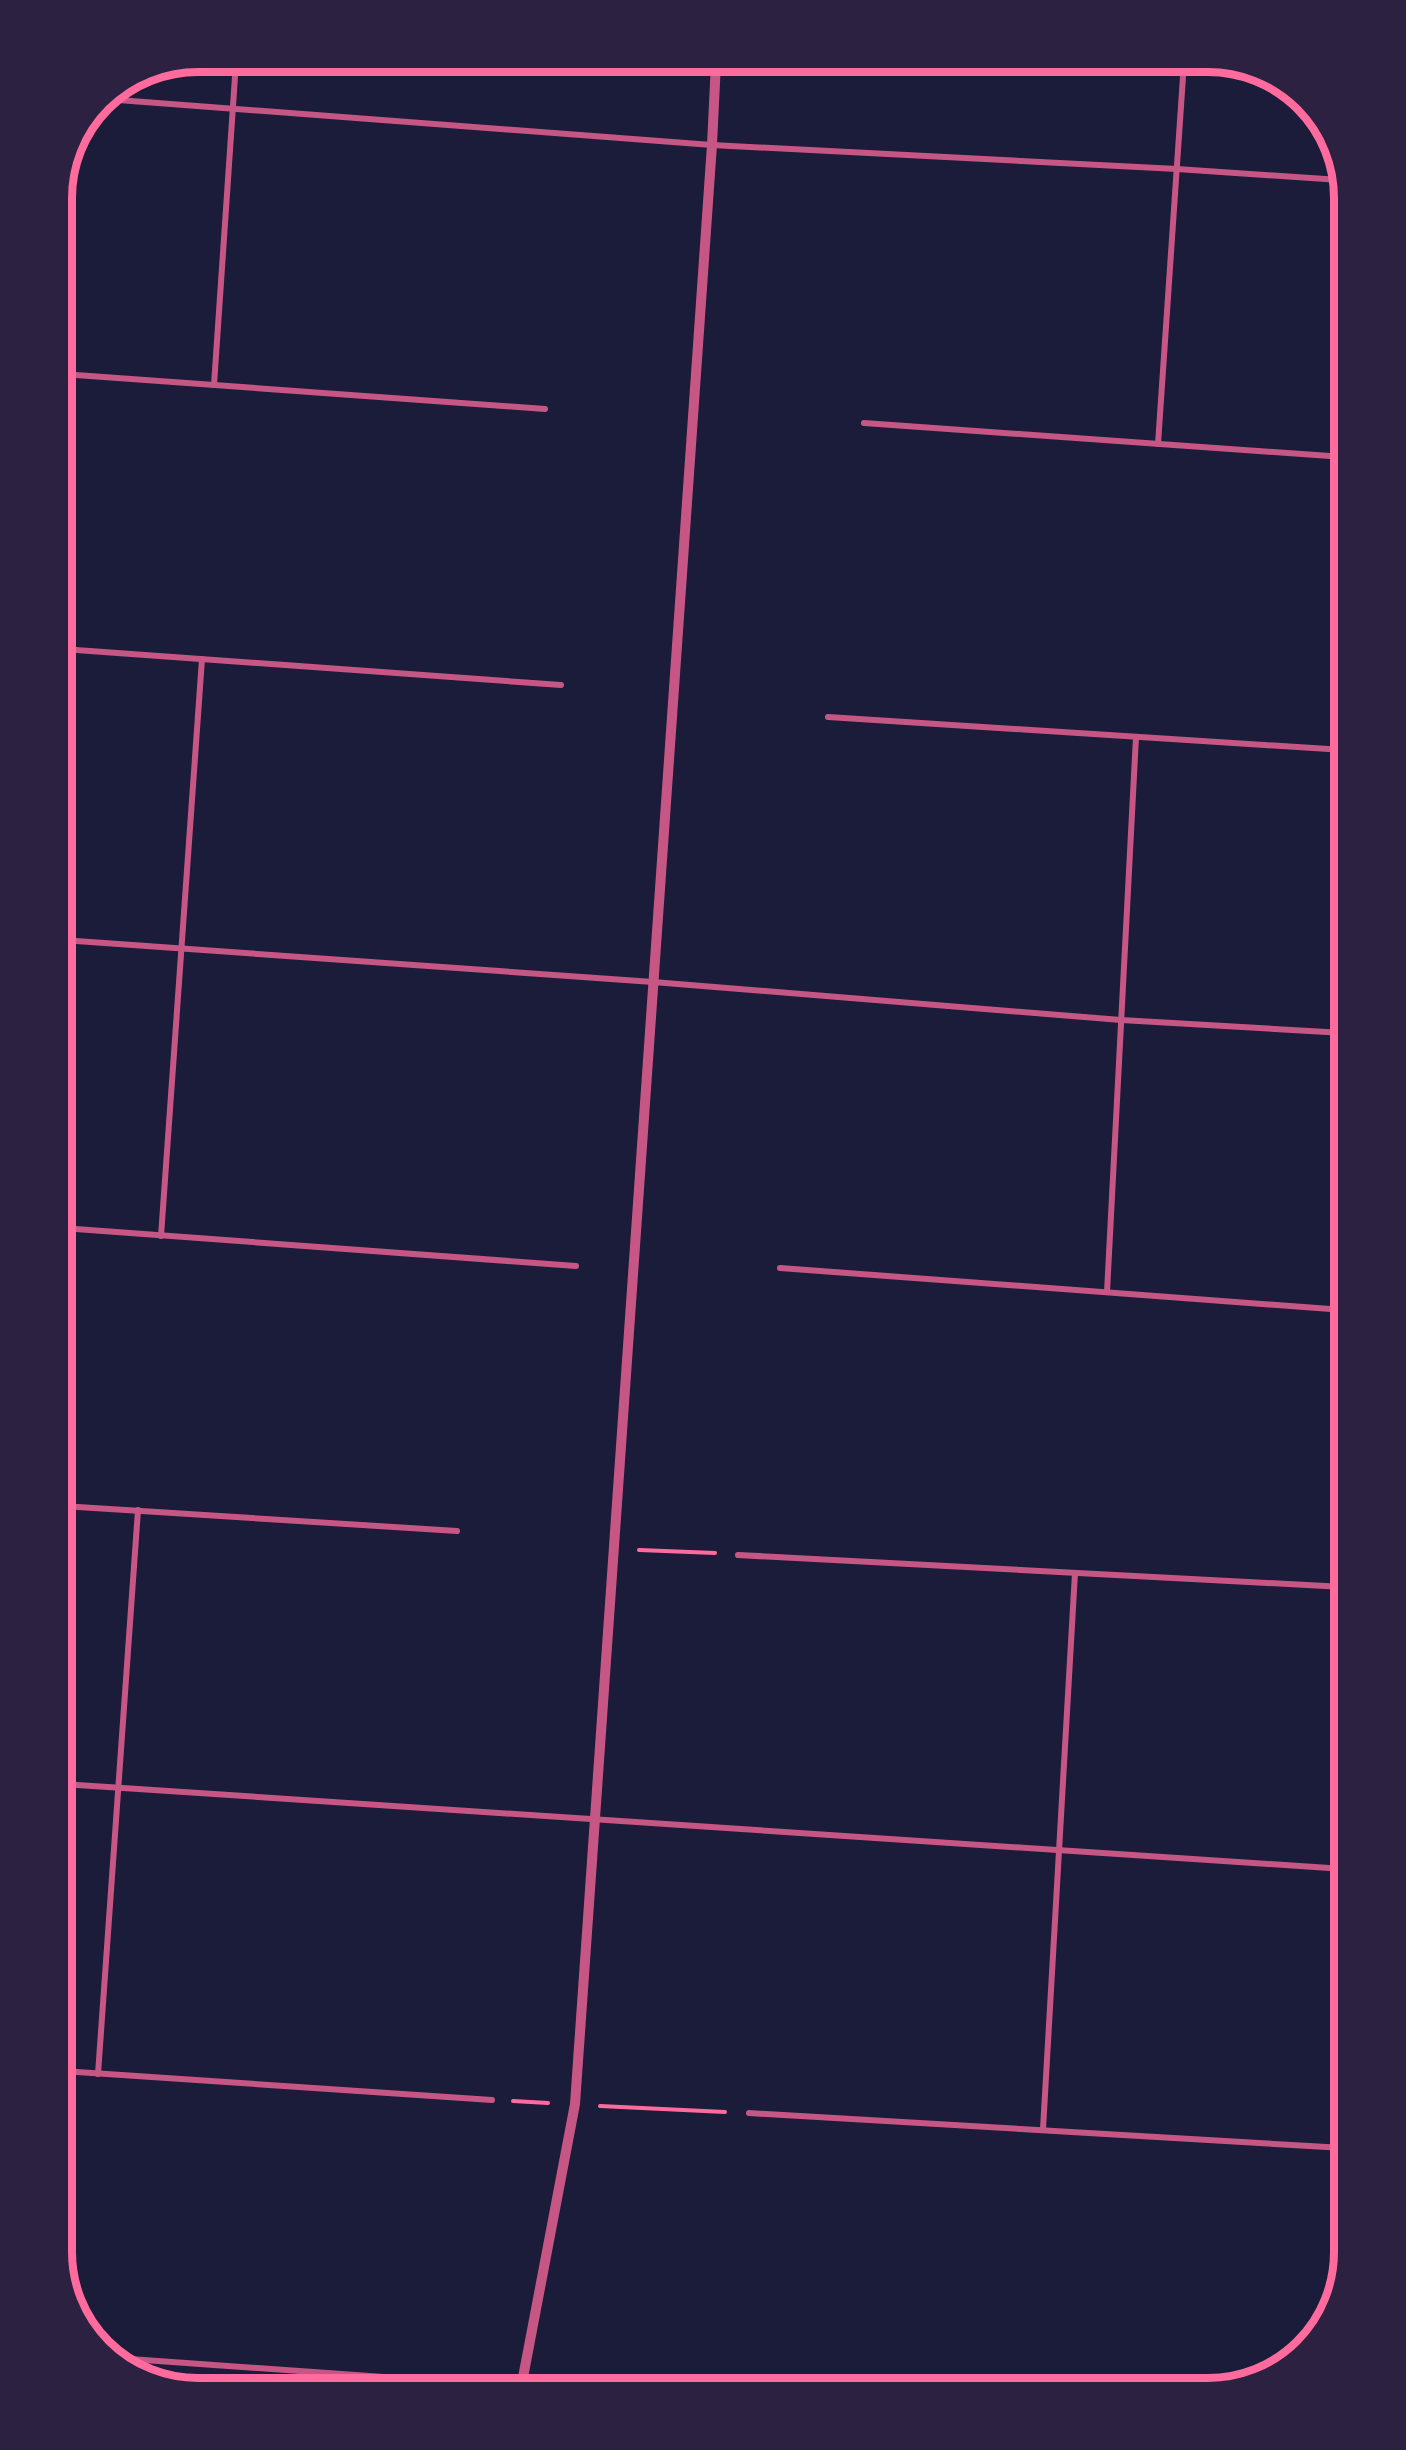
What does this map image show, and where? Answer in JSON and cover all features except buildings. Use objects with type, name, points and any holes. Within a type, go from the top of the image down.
[{"type":"street","points":[[214,385],[235,72]]},
{"type":"street","points":[[523,2378],[574,2104],[716,72]]},
{"type":"street","points":[[1158,444],[1183,72]]},
{"type":"street","points":[[119,100],[712,145],[1177,169],[1333,179]]},
{"type":"street","points":[[72,375],[545,409]]},
{"type":"street","points":[[864,423],[1334,456]]},
{"type":"street","points":[[72,650],[561,685]]},
{"type":"street","points":[[161,1236],[202,659]]},
{"type":"street","points":[[828,717],[1334,749]]},
{"type":"street","points":[[1107,1292],[1136,737]]},
{"type":"street","points":[[72,941],[653,982],[1121,1020],[1334,1032]]},
{"type":"street","points":[[72,1229],[576,1266]]},
{"type":"street","points":[[780,1268],[1334,1309]]},
{"type":"street","points":[[72,1507],[457,1532]]},
{"type":"street","points":[[98,2074],[138,1510]]},
{"type":"street","points":[[738,1555],[1334,1586]]},
{"type":"street","points":[[1043,2129],[1075,1573]]},
{"type":"street","points":[[72,1785],[1334,1868]]},
{"type":"street","points":[[72,2072],[492,2100]]},
{"type":"street","points":[[749,2113],[1334,2147]]},
{"type":"street","points":[[132,2359],[398,2378]]},
{"type":"path","points":[[614,1548],[738,1555]]},
{"type":"path","points":[[492,2100],[749,2113]]}]
